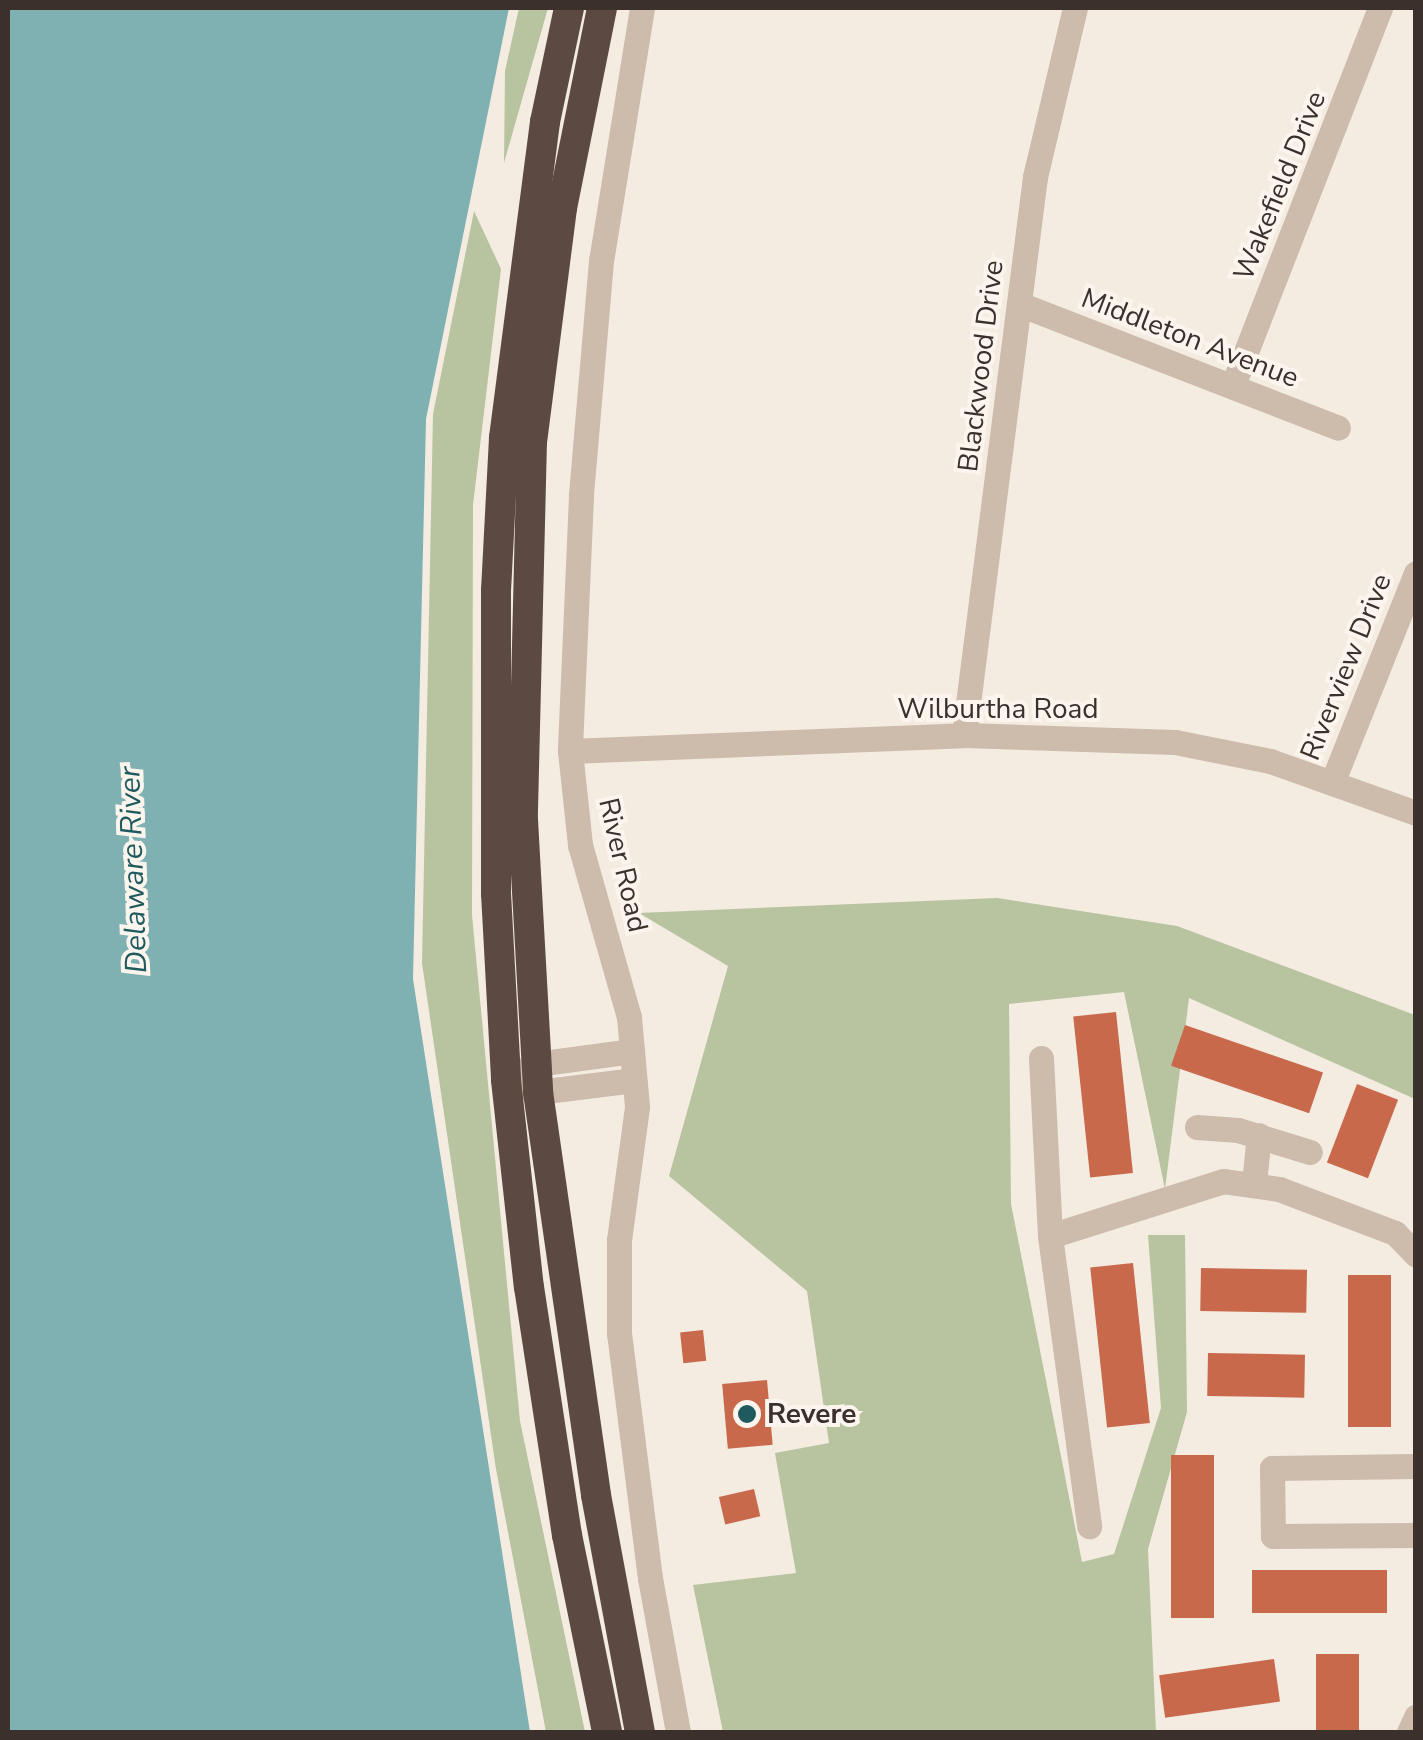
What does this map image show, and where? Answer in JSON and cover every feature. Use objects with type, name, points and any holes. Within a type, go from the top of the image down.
[{"type":"highway","points":[[569,8],[528,237],[499,514],[494,741],[506,1080],[550,1436],[607,1732]]},
{"type":"highway","points":[[602,8],[562,208],[532,441],[522,711],[537,1078],[594,1477],[640,1732]]},
{"type":"street","name":"River Road","points":[[642,8],[600,262],[581,496],[570,751],[580,845],[620,980],[632,1051],[634,1080],[618,1333],[650,1578],[678,1732]]},
{"type":"street","name":"Blackwood Drive","points":[[964,735],[1044,126],[1075,8]]},
{"type":"street","name":"Wakefield Drive","points":[[1233,386],[1380,8]]},
{"type":"street","name":"Middleton Avenue","points":[[1020,304],[1338,428]]},
{"type":"street","name":"Riverview Drive","points":[[1332,783],[1416,573]]},
{"type":"street","name":"Wilburtha Road","points":[[570,751],[964,735],[1186,743],[1270,760],[1416,813]]},
{"type":"street","points":[[537,1078],[632,1051]]},
{"type":"street","points":[[1040,1058],[1050,1236],[1089,1526]]},
{"type":"street","points":[[506,1080],[634,1080]]},
{"type":"street","points":[[1197,1127],[1259,1134],[1310,1152]]},
{"type":"street","points":[[1254,1183],[1259,1134]]},
{"type":"street","points":[[1050,1236],[1130,1216],[1201,1185],[1254,1183],[1285,1203],[1395,1233],[1415,1252]]},
{"type":"street","points":[[1416,1466],[1272,1468],[1273,1536],[1416,1535]]},
{"type":"street","points":[[1408,1732],[1416,1716]]},
{"type":"green space","points":[[519,8],[548,8],[504,163],[505,71]]},
{"type":"green space","points":[[474,211],[501,269],[473,505],[472,915],[520,1421],[585,1732],[546,1732],[496,1469],[422,963],[433,414]]},
{"type":"green space","points":[[997,898],[1177,926],[1415,1015],[1415,1099],[1189,998],[1165,1189],[1124,992],[1009,1004],[1011,1204],[1082,1562],[1114,1554],[1161,1408],[1148,1235],[1185,1235],[1187,1412],[1148,1549],[1156,1732],[723,1732],[693,1585],[796,1573],[775,1453],[829,1443],[807,1291],[669,1176],[728,966],[639,913]]},
{"type":"water","name":"Delaware River","points":[[8,8],[509,8],[426,419],[413,979],[530,1732],[8,1732]]},
{"type":"building","points":[[1116,1012],[1133,1173],[1090,1178],[1073,1016]]},
{"type":"building","points":[[1185,1025],[1323,1073],[1309,1113],[1171,1066]]},
{"type":"building","points":[[1357,1084],[1398,1100],[1368,1178],[1327,1162]]},
{"type":"building","points":[[1133,1263],[1150,1423],[1107,1428],[1090,1267]]},
{"type":"building","points":[[1201,1268],[1307,1270],[1306,1313],[1200,1311]]},
{"type":"building","points":[[1348,1275],[1391,1275],[1391,1427],[1348,1427]]},
{"type":"building","points":[[703,1330],[706,1361],[683,1363],[680,1332]]},
{"type":"building","points":[[1208,1353],[1305,1355],[1304,1398],[1207,1396]]},
{"type":"building","name":"Revere","points":[[767,1380],[773,1445],[728,1449],[722,1384]]},
{"type":"building","points":[[1171,1455],[1214,1455],[1214,1618],[1171,1618]]},
{"type":"building","points":[[754,1489],[760,1516],[725,1524],[719,1497]]},
{"type":"building","points":[[1252,1570],[1387,1570],[1387,1613],[1252,1613]]},
{"type":"building","points":[[1316,1654],[1359,1654],[1359,1731],[1316,1731]]},
{"type":"building","points":[[1274,1659],[1280,1702],[1165,1718],[1159,1675]]},
{"type":"place","name":"Revere","points":[[747,1414]]}]
